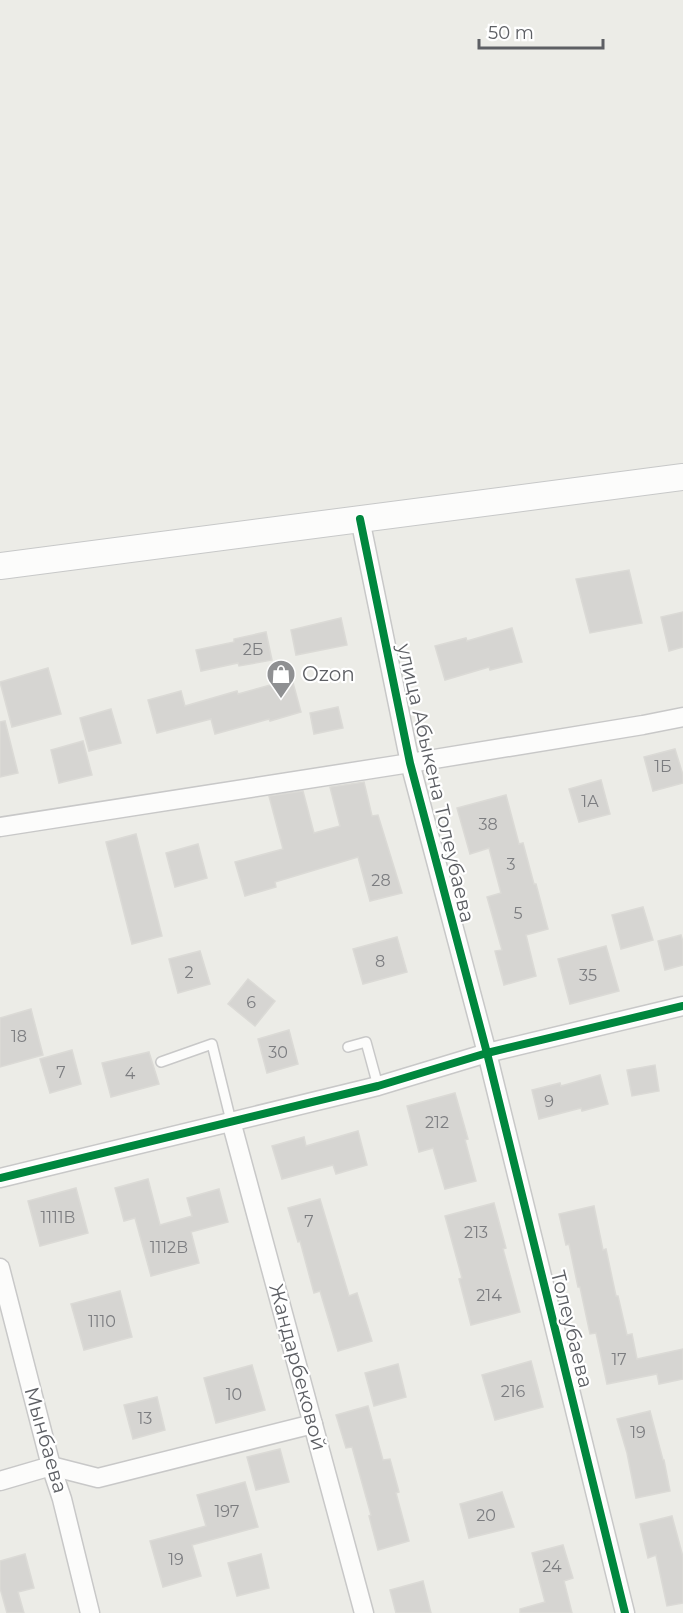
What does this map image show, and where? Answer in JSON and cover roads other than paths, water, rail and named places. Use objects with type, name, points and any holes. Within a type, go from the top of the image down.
[{"type":"main road","points":[[0,566],[683,477]]},
{"type":"street","name":"улица Абыкена Толеубаева","points":[[360,519],[410,763],[487,1053]]},
{"type":"street","points":[[0,827],[410,763],[683,717]]},
{"type":"street","points":[[0,1178],[378,1086],[487,1053],[683,1006]]},
{"type":"street","name":"Толеубаева","points":[[487,1053],[625,1613]]},
{"type":"street","name":"Жандарбековой","points":[[231,1122],[364,1613]]},
{"type":"street","name":"Мынбаева","points":[[0,1268],[51,1466],[62,1498],[90,1613]]},
{"type":"street","points":[[0,1481],[51,1466],[98,1478],[313,1424]]},
{"type":"lane","points":[[348,1047],[366,1042],[378,1086]]},
{"type":"lane","points":[[160,1062],[212,1044],[231,1122]]},
{"type":"place","name":"Ozon","points":[[281,700]]}]
